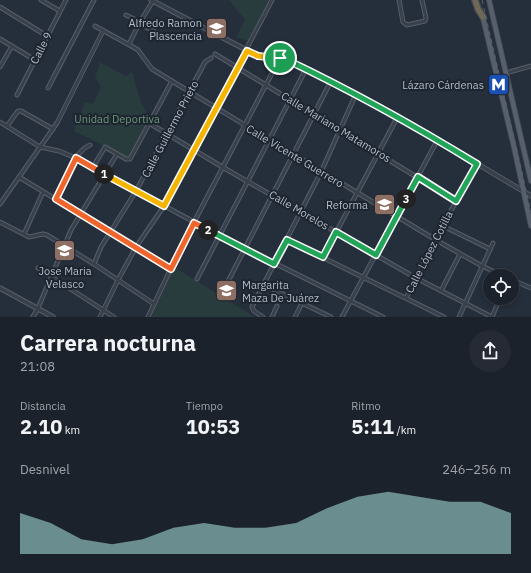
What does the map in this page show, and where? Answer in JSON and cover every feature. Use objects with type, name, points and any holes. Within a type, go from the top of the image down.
[{"type":"highway","points":[[476,0],[478,9],[483,17]]},
{"type":"main road","points":[[489,0],[531,181]]},
{"type":"main road","points":[[483,17],[531,226]]},
{"type":"street","points":[[41,0],[60,11]]},
{"type":"street","name":"Calle 9","points":[[17,95],[66,0]]},
{"type":"street","points":[[48,88],[94,0]]},
{"type":"street","points":[[129,44],[152,0],[258,56],[280,58],[331,81],[398,116],[531,196]]},
{"type":"street","points":[[100,317],[136,247],[164,206],[195,150],[272,0]]},
{"type":"street","points":[[399,0],[403,22],[407,25],[425,21],[426,18],[422,0]]},
{"type":"street","points":[[0,7],[47,36]]},
{"type":"street","points":[[126,15],[154,31]]},
{"type":"street","name":"Calle Vicente Guerrero","points":[[95,26],[138,50],[150,67],[216,109],[436,240],[489,269]]},
{"type":"street","points":[[0,204],[57,123],[103,31]]},
{"type":"street","points":[[0,39],[35,60]]},
{"type":"street","points":[[0,67],[12,46]]},
{"type":"street","name":"Calle Mariano Matamoros","points":[[215,54],[456,201]]},
{"type":"street","name":"Calle Guillermo Prieto","points":[[94,264],[101,248],[136,191],[168,134],[205,62],[211,58]]},
{"type":"street","points":[[148,317],[194,223],[280,58]]},
{"type":"street","points":[[505,73],[531,66]]},
{"type":"street","points":[[197,279],[306,69]]},
{"type":"street","points":[[93,167],[104,146],[129,159],[131,157],[172,81]]},
{"type":"street","points":[[222,293],[331,81]]},
{"type":"street","points":[[263,317],[252,308],[321,172],[356,94]]},
{"type":"street","points":[[7,126],[20,111],[53,129]]},
{"type":"street","points":[[323,257],[398,116]]},
{"type":"street","points":[[0,122],[40,147],[59,150],[76,158],[244,249],[383,317]]},
{"type":"street","name":"Calle Morelos","points":[[150,123],[248,182],[416,278],[492,317]]},
{"type":"street","points":[[342,317],[438,140]]},
{"type":"street","points":[[56,199],[76,158],[82,150],[90,145]]},
{"type":"street","points":[[34,317],[71,230],[117,154]]},
{"type":"street","name":"Calle López Cotilla","points":[[406,298],[456,201],[477,164]]},
{"type":"street","points":[[19,177],[171,269]]},
{"type":"street","points":[[24,234],[43,192]]},
{"type":"street","points":[[0,222],[29,237],[45,234],[94,264],[154,304]]},
{"type":"street","points":[[443,226],[490,249]]},
{"type":"street","points":[[287,240],[444,317]]},
{"type":"street","points":[[459,317],[493,243]]},
{"type":"street","points":[[441,291],[460,254]]},
{"type":"street","points":[[38,268],[114,317]]},
{"type":"street","points":[[519,283],[531,288]]},
{"type":"street","points":[[264,284],[331,317]]},
{"type":"street","points":[[0,288],[53,317]]},
{"type":"street","points":[[295,317],[302,303]]},
{"type":"street","points":[[492,317],[497,305]]},
{"type":"street","points":[[272,317],[277,306]]},
{"type":"green space","points":[[229,0],[269,0],[248,41],[236,37],[245,20]]},
{"type":"green space","name":"Unidad Deportiva","points":[[100,62],[126,76],[132,72],[141,102],[150,119],[129,159],[74,131],[85,102],[93,104],[101,86],[95,78]]},
{"type":"green space","points":[[174,267],[247,312],[255,317],[151,317]]},
{"type":"railway","points":[[482,0],[531,212]]},
{"type":"place","name":"Alfredo Ramon Plascencia","points":[[217,29]]},
{"type":"place","name":"Lázaro Cárdenas","points":[[499,85]]},
{"type":"place","name":"Reforma","points":[[384,205]]},
{"type":"place","name":"Jose Maria Velasco","points":[[65,251]]},
{"type":"place","name":"Margarita Maza De Juárez","points":[[226,291]]},
{"type":"route","points":[[247,51],[258,56],[280,58],[331,81],[398,116],[477,164],[456,201],[418,177],[376,255],[336,232],[323,257],[287,240],[274,264],[194,223],[171,269],[56,199],[76,158],[164,206],[247,51]]}]
